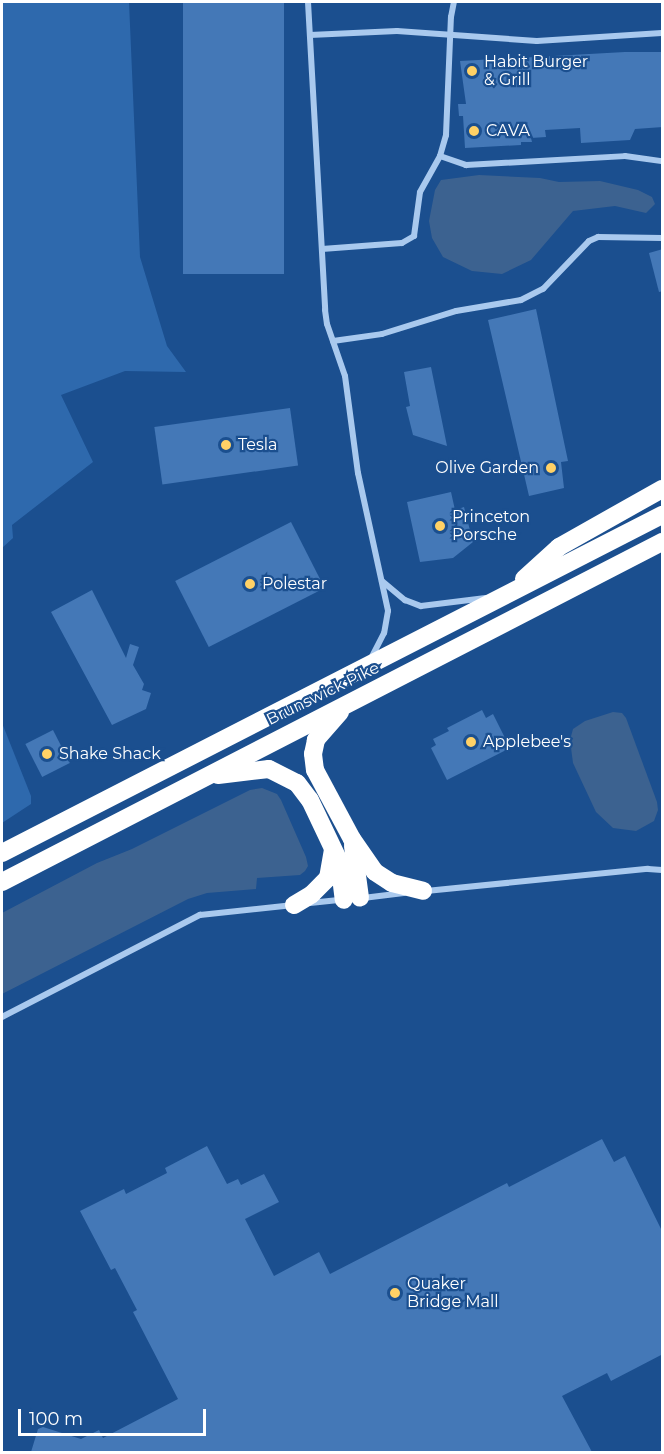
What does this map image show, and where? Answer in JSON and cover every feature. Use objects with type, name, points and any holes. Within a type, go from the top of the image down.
[{"type":"highway","points":[[508,594],[559,547],[663,489]]},
{"type":"highway","name":"Brunswick Pike","points":[[2,853],[663,515]]},
{"type":"highway","name":"Brunswick Pike","points":[[2,882],[201,777],[663,542]]},
{"type":"highway","points":[[356,700],[325,727],[316,740],[313,754],[315,770],[352,839],[381,877],[400,886],[423,891]]},
{"type":"highway","points":[[201,777],[259,769],[273,770],[289,777],[307,795],[333,847],[352,899]]},
{"type":"highway","points":[[2,838],[38,834]]},
{"type":"highway","points":[[352,839],[352,899]]},
{"type":"highway","points":[[294,905],[312,894],[328,878],[332,868],[333,847]]},
{"type":"street","points":[[308,2],[326,317],[345,376],[358,473],[381,580],[387,621],[379,646],[364,668]]},
{"type":"street","points":[[322,249],[402,243],[414,236],[420,192],[440,156],[446,135],[454,2]]},
{"type":"street","points":[[310,35],[397,31],[537,41],[663,33]]},
{"type":"street","points":[[440,156],[466,165],[625,156],[663,161]]},
{"type":"street","points":[[333,341],[390,332],[456,311],[521,300],[543,289],[589,241],[598,237],[663,238]]},
{"type":"street","points":[[381,580],[405,600],[421,606],[508,594]]},
{"type":"street","points":[[2,1017],[200,915],[648,869],[663,870]]},
{"type":"shaded area","points":[[2,2],[129,2],[140,257],[167,346],[186,372],[125,371],[61,395],[93,462],[12,525],[13,538],[2,548]]},
{"type":"shaded area","points":[[479,175],[540,178],[559,182],[600,181],[638,190],[652,197],[655,204],[646,213],[615,206],[573,211],[531,260],[502,274],[472,271],[443,257],[432,238],[429,221],[435,190],[441,180]]},
{"type":"shaded area","points":[[613,712],[622,713],[626,718],[657,802],[658,810],[654,821],[636,831],[613,828],[596,812],[573,763],[570,740],[573,729],[585,721]]},
{"type":"shaded area","points":[[2,723],[31,796],[31,804],[2,823]]},
{"type":"shaded area","points":[[262,788],[277,794],[281,800],[306,857],[308,866],[300,875],[257,878],[256,889],[207,893],[188,899],[2,994],[2,913],[97,863],[132,849],[250,790]]},
{"type":"building","points":[[183,2],[284,2],[284,274],[183,274]]},
{"type":"building","points":[[663,52],[663,127],[635,129],[630,140],[581,143],[580,128],[545,130],[546,137],[531,138],[532,142],[521,142],[521,145],[465,148],[463,116],[459,116],[458,104],[466,104],[460,61]]},
{"type":"building","points":[[663,249],[663,291],[659,292],[649,253]]},
{"type":"building","points":[[536,309],[568,461],[561,462],[564,488],[529,496],[488,320]]},
{"type":"building","points":[[431,367],[447,446],[413,435],[406,407],[410,406],[404,372]]},
{"type":"building","name":"Tesla","points":[[290,408],[298,465],[162,485],[154,427]]},
{"type":"building","name":"Princeton Porsche","points":[[451,492],[455,510],[464,507],[473,542],[453,558],[420,562],[407,502]]},
{"type":"building","name":"Polestar","points":[[291,522],[325,588],[209,647],[175,581]]},
{"type":"building","points":[[92,590],[126,658],[130,644],[139,647],[133,665],[144,684],[142,690],[151,693],[146,709],[112,725],[51,612]]},
{"type":"building","name":"Applebee's","points":[[482,710],[486,718],[493,714],[510,748],[447,780],[431,748],[436,745],[433,739],[449,731],[447,728]]},
{"type":"building","name":"Shake Shack","points":[[53,730],[70,763],[42,777],[25,744]]},
{"type":"building","name":"Quaker Bridge Mall","points":[[602,1139],[614,1162],[625,1156],[663,1233],[663,1354],[611,1381],[607,1373],[562,1396],[592,1452],[31,1452],[38,1429],[43,1427],[81,1439],[99,1430],[103,1438],[178,1399],[133,1312],[137,1310],[115,1268],[111,1270],[80,1211],[124,1189],[126,1194],[167,1173],[165,1168],[207,1146],[227,1184],[238,1179],[241,1185],[264,1174],[279,1202],[245,1219],[274,1276],[319,1252],[330,1274],[507,1183],[509,1187]]},
{"type":"place","name":"Habit Burger & Grill","points":[[472,71]]},
{"type":"place","name":"CAVA","points":[[474,131]]},
{"type":"place","name":"Tesla","points":[[226,445]]},
{"type":"place","name":"Olive Garden","points":[[551,468]]},
{"type":"place","name":"Princeton Porsche","points":[[440,526]]},
{"type":"place","name":"Polestar","points":[[250,584]]},
{"type":"place","name":"Applebee's","points":[[471,742]]},
{"type":"place","name":"Shake Shack","points":[[47,754]]},
{"type":"place","name":"Quaker Bridge Mall","points":[[395,1293]]}]
